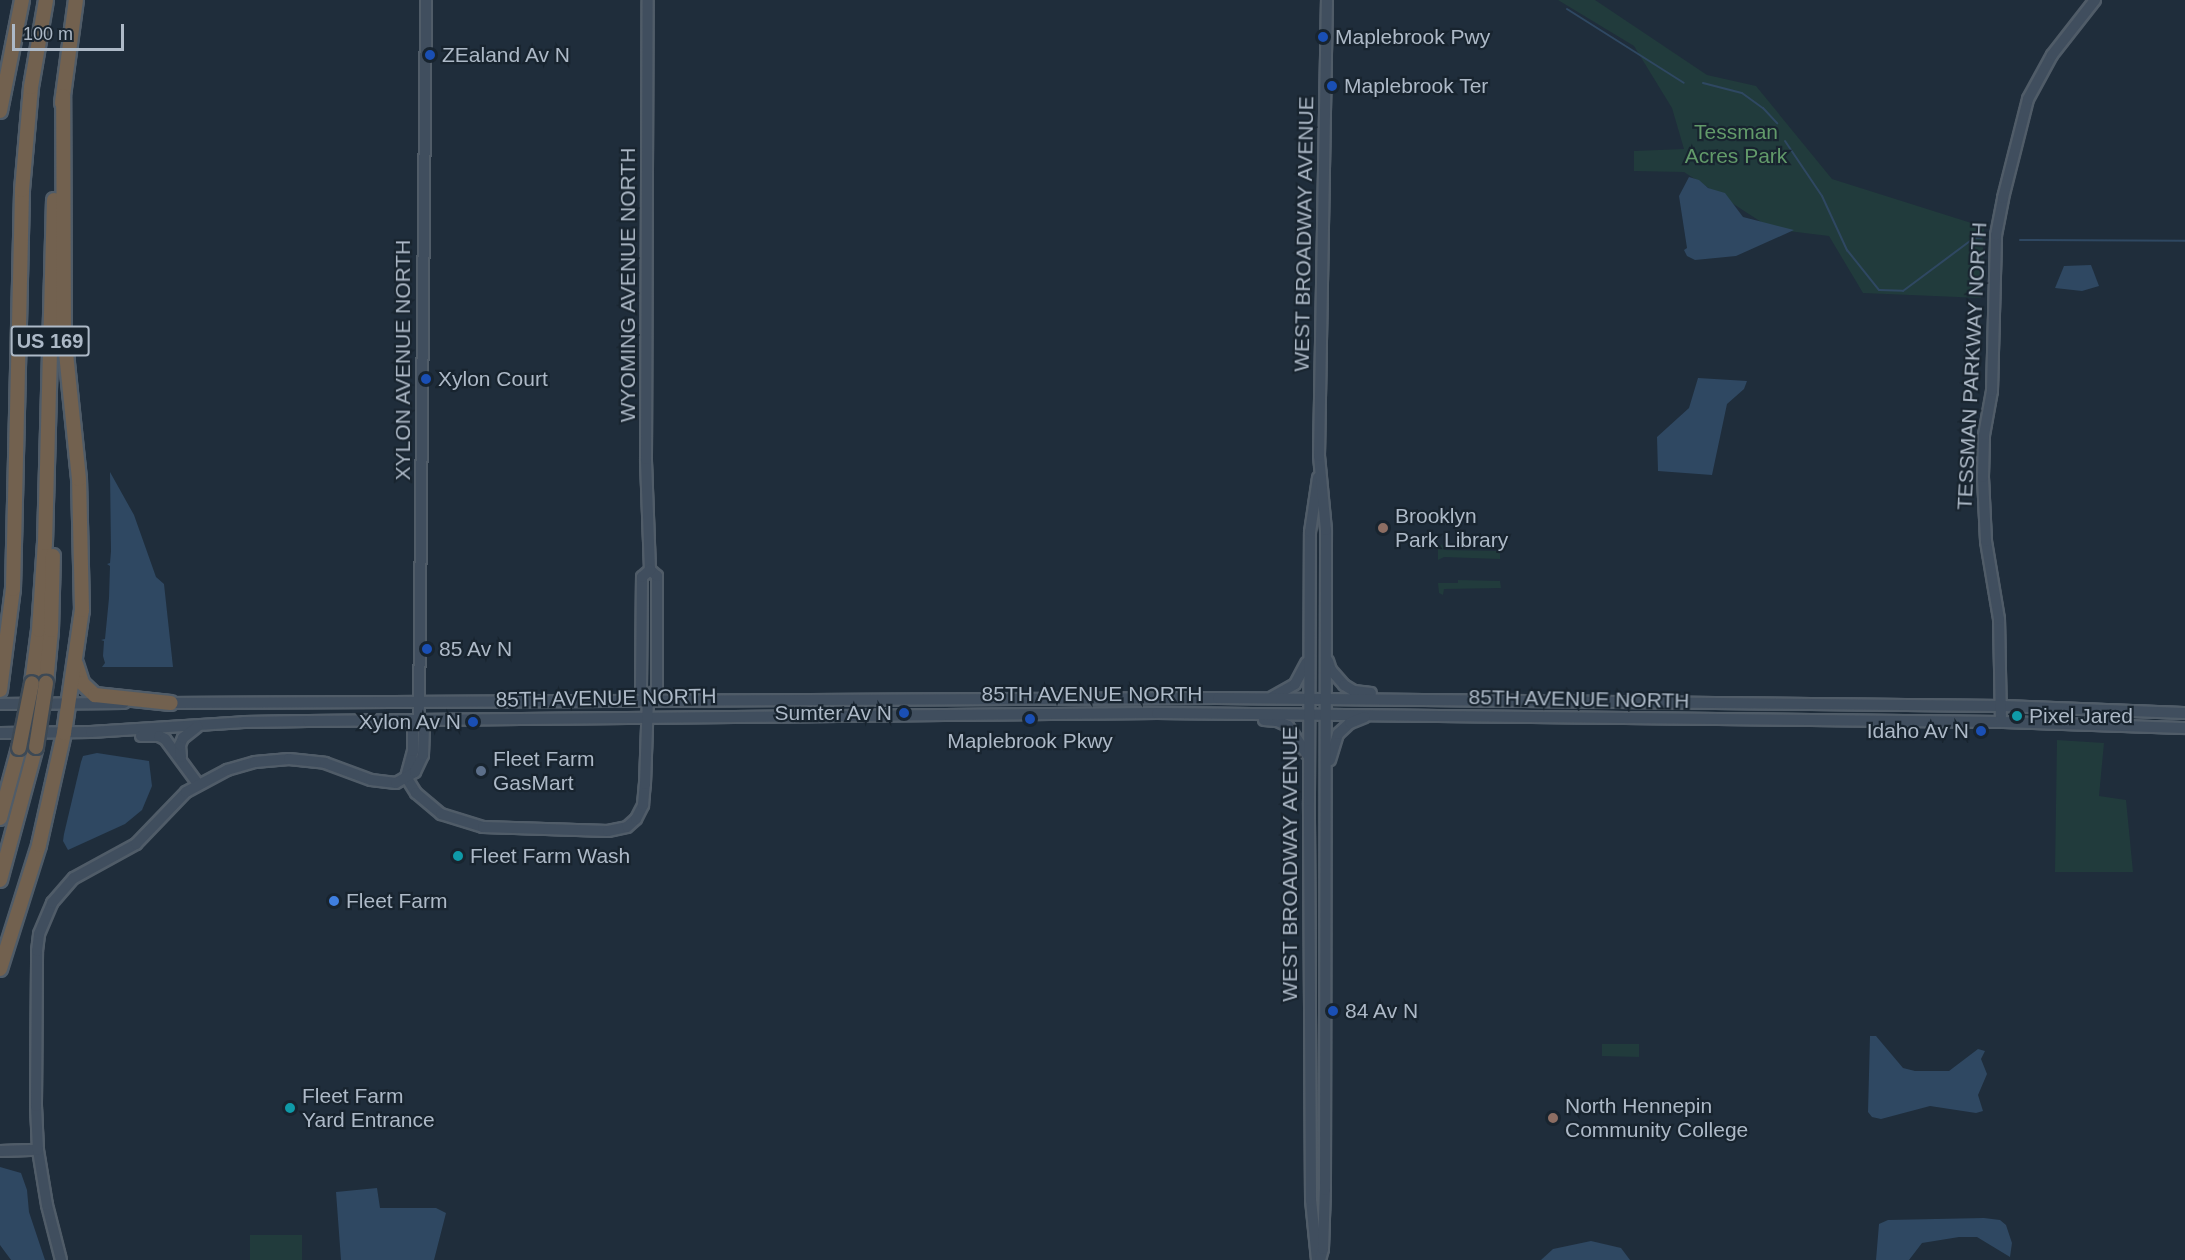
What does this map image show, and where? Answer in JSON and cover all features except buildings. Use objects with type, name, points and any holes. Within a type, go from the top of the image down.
[{"type":"highway","points":[[0,111],[22,0]]},
{"type":"highway","name":"US 169","points":[[1,687],[15,554],[22,190],[31,87],[46,0]]},
{"type":"highway","name":"US 169","points":[[0,818],[19,748],[32,683],[39,630],[46,497],[54,170],[76,0]]},
{"type":"highway","points":[[0,969],[39,845],[64,733],[82,610],[83,546],[79,479],[64,333],[63,96]]},
{"type":"highway","points":[[0,880],[36,747],[46,683],[51,630],[53,553],[46,497]]},
{"type":"highway","points":[[75,660],[82,683],[95,695],[171,703]]},
{"type":"main road","name":"XYLON AVENUE NORTH","points":[[406,777],[413,751],[413,730],[419,719],[426,0]]},
{"type":"main road","name":"WYOMING AVENUE NORTH","points":[[406,777],[416,793],[441,814],[483,827],[608,831],[627,827],[636,819],[643,805],[646,716],[648,700],[657,689],[657,576],[650,570],[646,459],[648,0]]},
{"type":"main road","name":"WEST BROADWAY AVENUE","points":[[1318,1260],[1310,1194],[1309,646],[1310,532],[1319,469],[1327,0]]},
{"type":"main road","name":"TESSMAN PARKWAY NORTH","points":[[2001,722],[2000,618],[1986,541],[1983,477],[1984,435],[1992,392],[1996,235],[2002,198],[2028,99],[2052,55],[2095,0]]},
{"type":"main road","name":"WEST BROADWAY AVENUE","points":[[1318,1260],[1323,1249],[1325,1190],[1325,507],[1319,469]]},
{"type":"main road","name":"WYOMING AVENUE NORTH","points":[[648,700],[641,689],[642,577],[650,570]]},
{"type":"main road","points":[[1269,698],[1291,687],[1298,680],[1303,672],[1309,646]]},
{"type":"main road","points":[[1325,646],[1330,670],[1341,683],[1353,691],[1536,695],[1560,702]]},
{"type":"main road","name":"85TH AVENUE NORTH","points":[[0,704],[1269,698],[2002,706],[2185,713]]},
{"type":"main road","name":"85TH AVENUE NORTH","points":[[0,733],[103,732],[244,722],[646,716],[1157,713],[2001,722],[2185,728]]},
{"type":"main road","points":[[1157,713],[1173,720],[1277,721],[1295,734],[1309,758]]},
{"type":"main road","points":[[1324,812],[1334,740],[1350,723],[1370,715]]},
{"type":"main road","points":[[182,766],[179,751],[183,738],[201,725]]},
{"type":"main road","points":[[103,732],[127,736],[159,736],[170,744],[182,766],[198,784]]},
{"type":"main road","points":[[61,1260],[46,1204],[38,1150],[36,1106],[37,951],[45,918],[52,903],[74,878],[136,844],[173,803],[198,784],[239,766],[289,759],[325,763],[383,783],[396,783],[406,777]]},
{"type":"main road","points":[[0,1151],[38,1150]]},
{"type":"green space","name":"Tessman Acres Park","points":[[1558,0],[1595,0],[1707,75],[1756,86],[1832,179],[1984,227],[1981,298],[1863,293],[1829,236],[1772,229],[1684,172],[1634,171],[1634,151],[1684,149],[1672,108],[1634,46]]},
{"type":"green space","points":[[1442,544],[1444,550],[1500,551],[1500,559],[1444,557],[1438,560],[1438,548]]},
{"type":"green space","points":[[1458,580],[1500,581],[1501,588],[1444,589],[1443,595],[1439,593],[1438,583],[1458,583]]},
{"type":"green space","points":[[2057,740],[2104,743],[2099,796],[2126,800],[2133,872],[2055,872]]},
{"type":"green space","points":[[1602,1044],[1639,1044],[1639,1057],[1602,1056]]},
{"type":"green space","points":[[250,1235],[302,1235],[302,1260],[250,1260]]},
{"type":"water","points":[[1689,177],[1699,180],[1708,188],[1725,193],[1743,217],[1794,230],[1736,256],[1695,260],[1687,256],[1684,250],[1687,248],[1679,196]]},
{"type":"water","points":[[2091,265],[2099,286],[2082,291],[2055,288],[2064,266]]},
{"type":"water","points":[[1698,378],[1747,381],[1744,389],[1727,404],[1712,475],[1658,471],[1657,437],[1689,408]]},
{"type":"water","points":[[110,472],[134,515],[156,577],[164,584],[173,667],[102,667],[105,663],[104,641],[101,640],[105,639],[110,566],[107,564],[110,563],[111,551]]},
{"type":"water","points":[[97,753],[149,761],[152,786],[142,810],[125,824],[68,850],[63,841],[64,834],[81,762],[83,756]]},
{"type":"water","points":[[1870,1036],[1876,1036],[1903,1068],[1915,1071],[1949,1071],[1978,1049],[1985,1051],[1981,1059],[1987,1074],[1978,1095],[1983,1111],[1976,1113],[1930,1106],[1881,1119],[1872,1117],[1868,1112]]},
{"type":"water","points":[[0,1167],[21,1173],[27,1190],[29,1212],[45,1260],[11,1260],[0,1245]]},
{"type":"water","points":[[377,1188],[380,1208],[436,1208],[446,1213],[434,1260],[341,1260],[336,1192]]},
{"type":"water","points":[[1984,1218],[2000,1220],[2006,1225],[2012,1243],[2010,1257],[1977,1237],[1959,1237],[1922,1243],[1909,1260],[1876,1260],[1879,1224],[1888,1220]]},
{"type":"water","points":[[1591,1241],[1621,1248],[1630,1260],[1541,1260],[1553,1249]]},
{"type":"waterway","points":[[1567,9],[1684,83]]},
{"type":"waterway","points":[[1703,83],[1742,93],[1763,108],[1777,123]]},
{"type":"waterway","points":[[1785,141],[1822,196],[1847,250],[1879,290],[1903,291],[1974,238],[1981,238]]},
{"type":"waterway","points":[[2020,240],[2185,241]]},
{"type":"place","name":"Maplebrook Pwy","points":[[1323,37]]},
{"type":"place","name":"ZEaland Av N","points":[[430,55]]},
{"type":"place","name":"Maplebrook Ter","points":[[1332,86]]},
{"type":"place","name":"Xylon Court","points":[[426,379]]},
{"type":"place","name":"Brooklyn Park Library","points":[[1383,528]]},
{"type":"place","name":"85 Av N","points":[[427,649]]},
{"type":"place","name":"Sumter Av N","points":[[904,713]]},
{"type":"place","name":"Pixel Jared","points":[[2017,716]]},
{"type":"place","name":"Maplebrook Pkwy","points":[[1030,719]]},
{"type":"place","name":"Xylon Av N","points":[[473,722]]},
{"type":"place","name":"Idaho Av N","points":[[1981,731]]},
{"type":"place","name":"Fleet Farm GasMart","points":[[481,771]]},
{"type":"place","name":"Fleet Farm Wash","points":[[458,856]]},
{"type":"place","name":"Fleet Farm","points":[[334,901]]},
{"type":"place","name":"84 Av N","points":[[1333,1011]]},
{"type":"place","name":"Fleet Farm Yard Entrance","points":[[290,1108]]},
{"type":"place","name":"North Hennepin Community College","points":[[1553,1118]]}]
